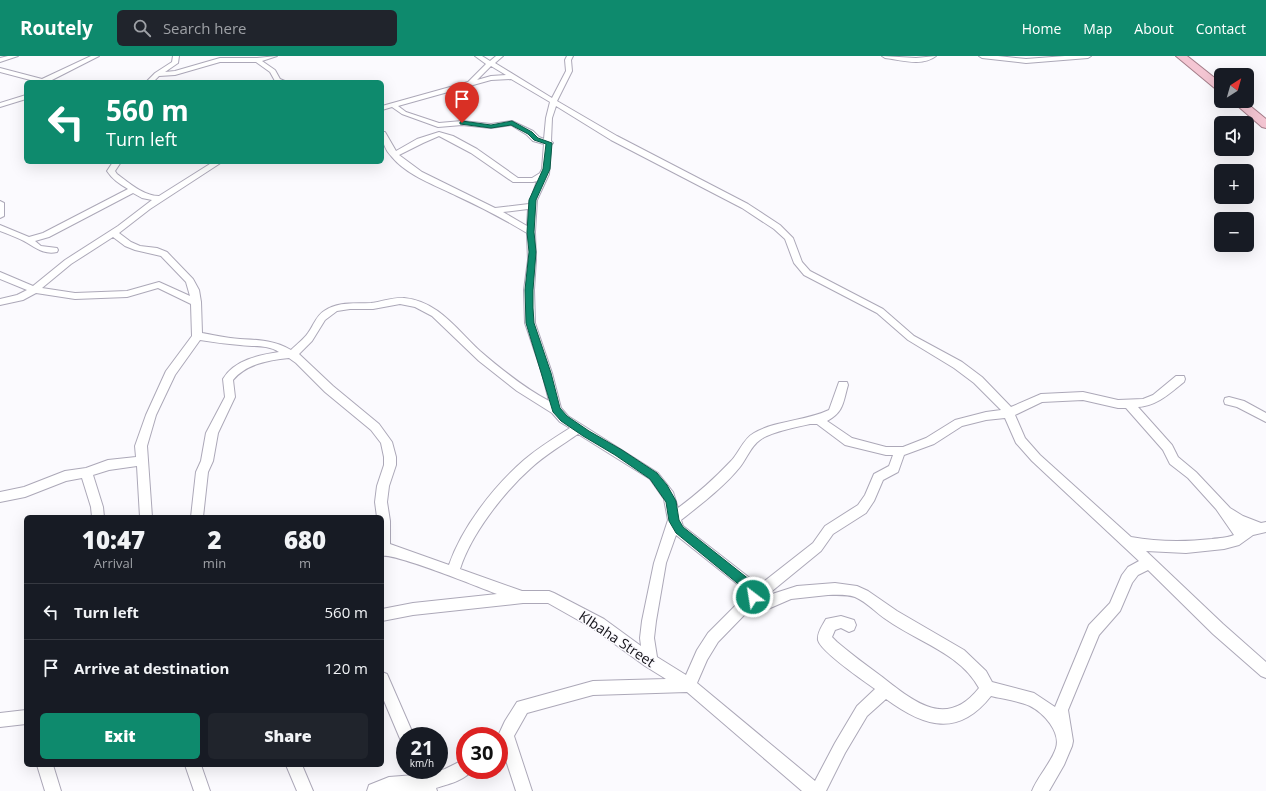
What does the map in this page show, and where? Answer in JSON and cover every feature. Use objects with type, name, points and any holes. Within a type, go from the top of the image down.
[{"type":"highway","points":[[1181,56],[1214,82]]},
{"type":"highway","points":[[1245,108],[1266,125]]},
{"type":"street","points":[[0,60],[15,56]]},
{"type":"street","points":[[48,80],[96,56]]},
{"type":"street","points":[[151,80],[157,74],[175,63],[176,56]]},
{"type":"street","points":[[215,56],[224,60]]},
{"type":"street","points":[[157,74],[175,73],[224,60],[274,56]]},
{"type":"street","points":[[478,56],[489,64],[554,100],[614,138],[745,206],[765,218],[790,238],[798,263],[807,274],[842,290],[880,311],[911,338],[969,373],[1002,404],[1009,413],[1016,433],[1031,454],[1150,562],[1218,629],[1266,671]]},
{"type":"street","points":[[470,84],[478,73],[500,56]]},
{"type":"street","points":[[556,410],[547,373],[530,323],[529,290],[532,252],[532,206],[533,200],[545,174],[549,143],[549,118],[554,100],[567,76],[569,70],[568,60],[570,56]]},
{"type":"street","points":[[885,56],[917,60],[924,60],[933,56]]},
{"type":"street","points":[[982,56],[1026,61],[1088,56]]},
{"type":"street","points":[[251,59],[273,71],[277,80]]},
{"type":"street","points":[[0,70],[37,80]]},
{"type":"street","points":[[384,108],[495,77],[512,77]]},
{"type":"street","points":[[0,105],[24,98]]},
{"type":"street","points":[[394,106],[407,115],[438,125],[462,123],[491,126],[512,123],[530,133],[536,139],[549,143]]},
{"type":"street","points":[[394,155],[420,141],[439,134],[444,135],[474,151],[516,180],[533,180],[545,174]]},
{"type":"street","points":[[384,138],[394,155],[405,165],[420,174],[494,210],[531,232]]},
{"type":"street","points":[[114,164],[111,168],[111,173],[132,190],[149,198],[161,198]]},
{"type":"street","points":[[0,302],[20,298],[30,293],[33,289],[68,262],[113,233],[161,198],[215,164]]},
{"type":"street","points":[[28,240],[46,235],[132,190]]},
{"type":"street","points":[[0,203],[0,216]]},
{"type":"street","points":[[494,210],[532,206]]},
{"type":"street","points":[[0,228],[28,240],[39,248],[54,250]]},
{"type":"street","points":[[113,233],[128,244],[138,248],[157,250],[164,254],[190,281],[194,290],[196,302],[196,336],[170,374],[151,415],[141,446],[146,515]]},
{"type":"street","points":[[0,275],[33,289],[75,296],[127,294],[159,285],[196,302]]},
{"type":"street","points":[[197,515],[202,472],[207,461],[212,433],[230,397],[228,379],[235,371],[258,360],[291,354],[312,335],[319,320],[330,311],[342,307],[378,305],[394,301],[410,302],[430,309],[465,340],[472,350],[514,384],[547,406],[556,410],[564,419],[654,476],[664,488],[671,501],[674,520],[679,530],[746,583],[752,592],[752,598]]},
{"type":"street","points":[[196,336],[274,345],[300,360],[329,389],[376,427],[386,442],[390,465],[383,486],[381,502],[383,515]]},
{"type":"street","points":[[819,420],[849,442],[886,451],[900,451],[930,441],[959,423],[986,416],[1009,413],[1041,398],[1078,396],[1130,405],[1144,403],[1157,398],[1180,379]]},
{"type":"street","points":[[650,661],[647,638],[649,621],[660,563],[674,520],[736,464],[750,443],[757,436],[791,424],[819,420],[830,416],[836,409],[843,385]]},
{"type":"street","points":[[1229,401],[1240,404],[1266,418]]},
{"type":"street","points":[[1130,405],[1168,448],[1169,453],[1179,465],[1192,475],[1224,510],[1232,520],[1240,536]]},
{"type":"street","points":[[453,572],[466,538],[506,486],[522,469],[578,428]]},
{"type":"street","points":[[508,730],[519,710],[526,705],[593,688],[628,688],[690,683],[696,666],[710,641],[717,632],[752,598],[770,586],[817,547],[829,530],[862,509],[870,497],[878,477],[894,469],[900,451]]},
{"type":"street","points":[[0,497],[25,492],[61,478],[86,473],[108,466],[142,462]]},
{"type":"street","points":[[86,473],[98,507],[98,515]]},
{"type":"street","points":[[1224,510],[1240,520],[1262,527]]},
{"type":"street","points":[[1128,542],[1149,546],[1186,547],[1224,543],[1235,541],[1240,536],[1262,527]]},
{"type":"street","points":[[384,550],[386,549],[523,597]]},
{"type":"street","points":[[1040,791],[1062,752],[1065,742],[1061,710],[1088,642],[1099,624],[1117,603],[1127,579],[1134,571],[1150,562]]},
{"type":"street","points":[[752,598],[771,603],[794,593],[842,588],[869,597],[891,616],[928,635],[960,657],[982,678],[988,689],[1034,700],[1049,712],[1063,730]]},
{"type":"street","name":"KIbaha Street","points":[[384,615],[413,609],[523,597],[549,597],[599,624],[650,661],[690,683],[814,791]]},
{"type":"street","points":[[849,625],[841,622],[831,624],[826,632],[825,639],[832,647],[908,706],[935,716],[958,714],[973,707],[988,689]]},
{"type":"street","points":[[384,684],[402,727]]},
{"type":"street","points":[[818,791],[840,748],[862,711],[886,689]]},
{"type":"street","points":[[0,720],[24,717]]},
{"type":"street","points":[[508,751],[524,791]]},
{"type":"street","points":[[46,767],[54,791]]},
{"type":"street","points":[[194,767],[202,791]]},
{"type":"street","points":[[295,767],[305,791]]},
{"type":"street","points":[[375,791],[391,783],[426,781],[446,777],[456,772]]},
{"type":"route","points":[[462,123],[471,125],[501,126],[512,123],[530,133],[536,139],[549,143],[544,178],[533,200],[531,232],[532,260],[529,308],[530,323],[547,373],[556,410],[564,419],[586,434],[619,452],[654,476],[664,488],[671,501],[674,521],[679,530],[746,583],[750,587],[753,597]]}]
